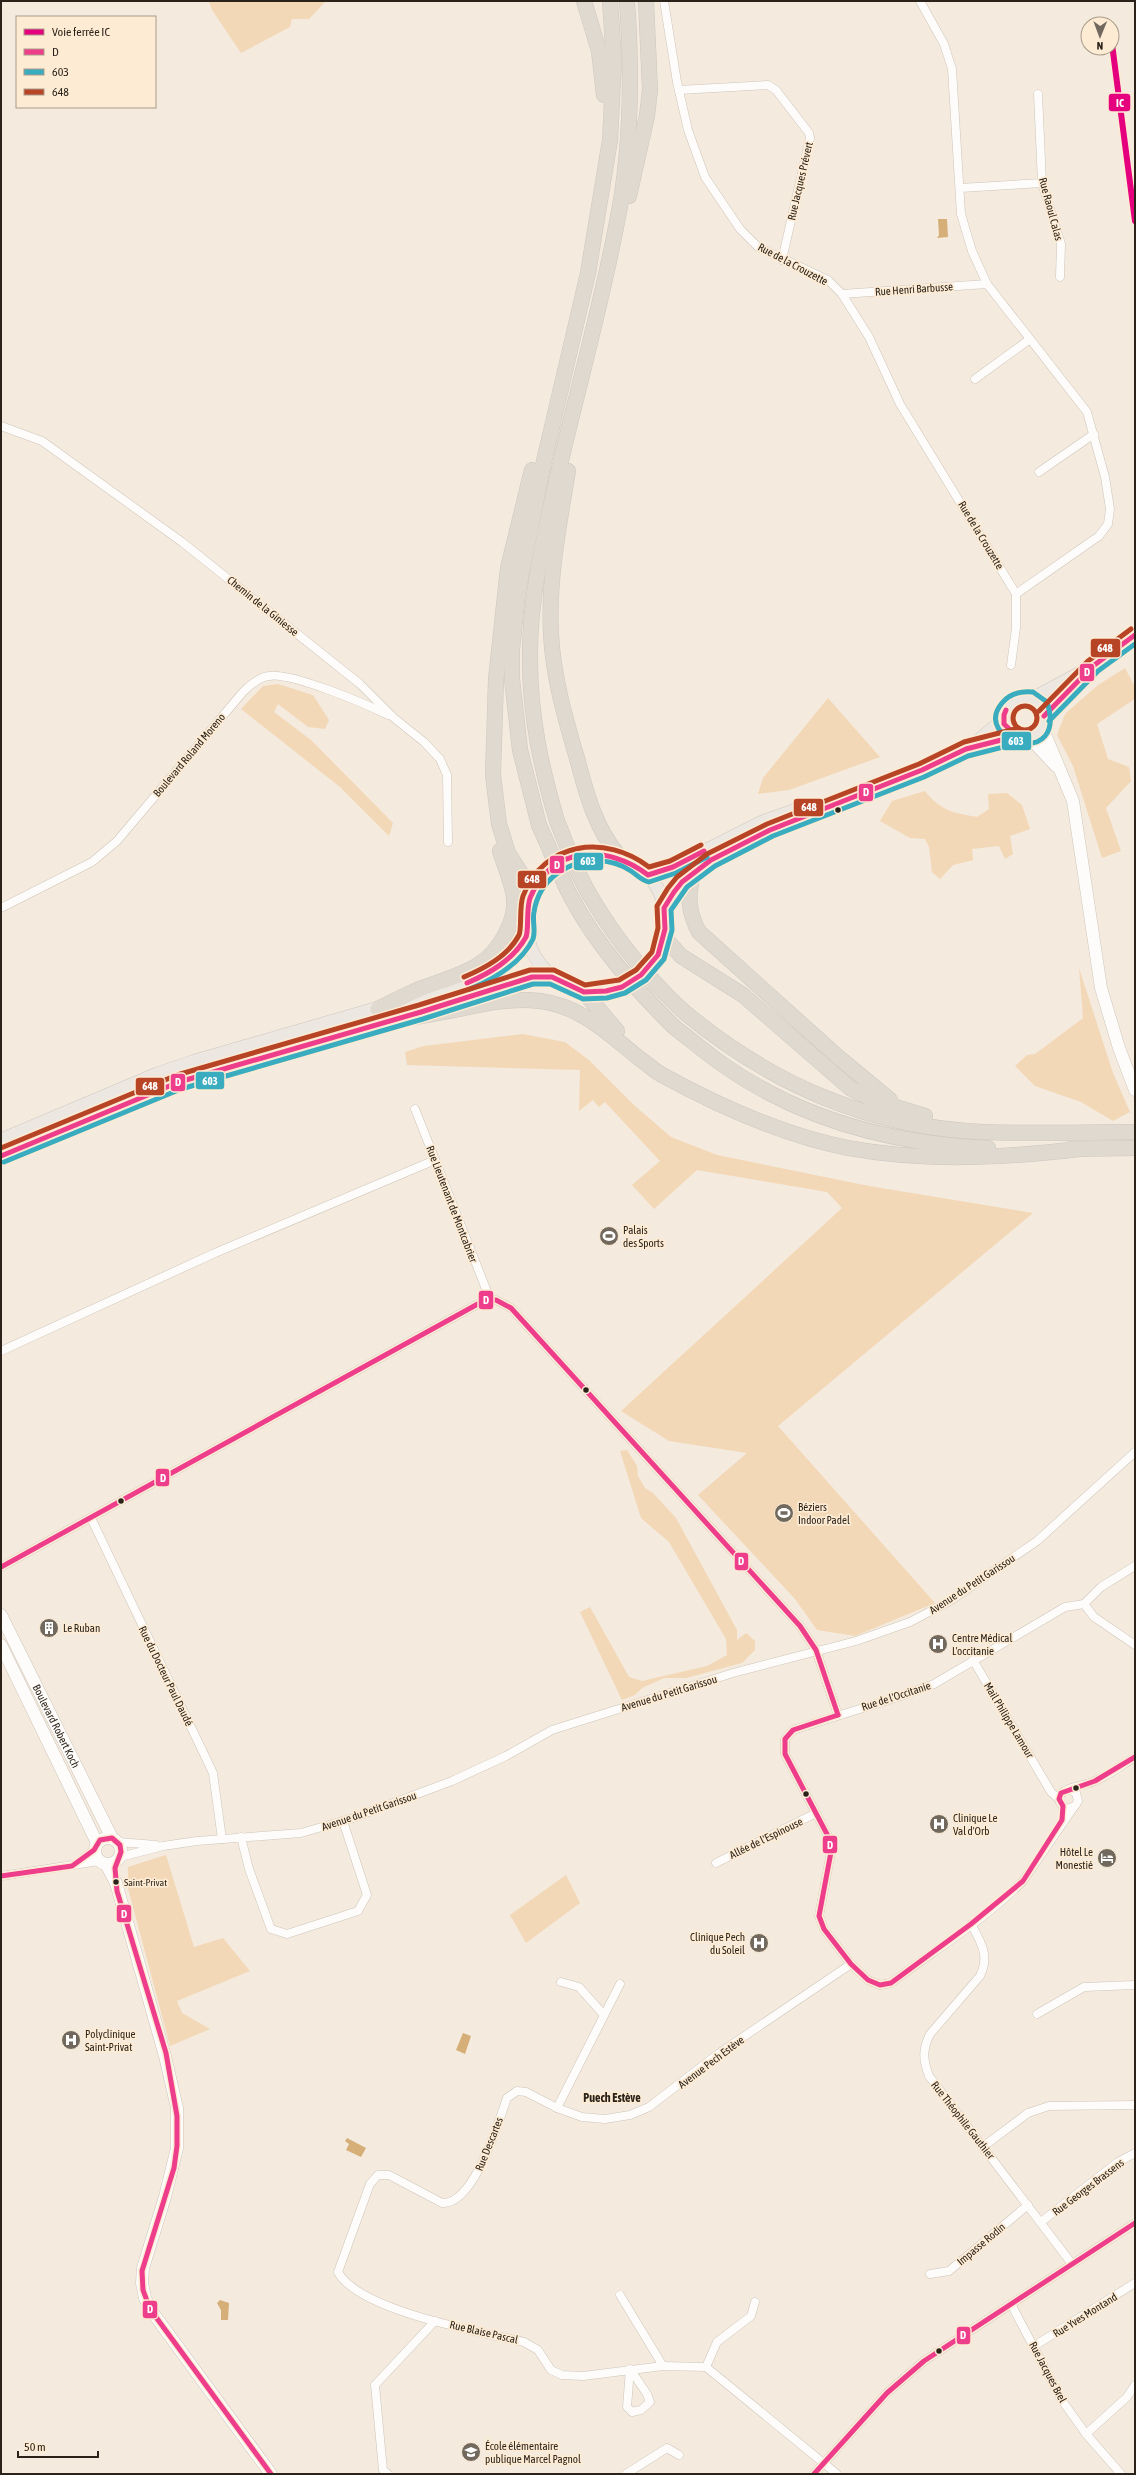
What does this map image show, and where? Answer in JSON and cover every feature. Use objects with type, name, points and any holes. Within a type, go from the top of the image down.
[{"type":"highway","points":[[584,1],[599,51],[604,78],[606,164]]},
{"type":"highway","points":[[610,1],[614,60],[613,113],[606,164],[588,273],[552,422],[518,591],[512,650],[512,680],[520,750],[539,826],[570,895],[596,939],[634,987],[674,1027],[722,1064],[757,1086],[784,1100],[832,1120],[878,1134],[925,1143],[996,1148],[1134,1148]]},
{"type":"highway","points":[[627,1],[630,66],[625,158],[618,221],[572,411],[538,570],[530,659],[537,749],[557,821],[597,907],[641,968],[683,1011],[718,1039],[750,1061],[791,1084],[826,1099],[910,1124],[982,1132],[1131,1132]]},
{"type":"highway","points":[[591,334],[609,285],[647,116],[650,69],[646,1]]},
{"type":"highway","points":[[572,411],[571,455],[553,570],[552,642],[569,728],[586,792],[600,829],[619,856]]},
{"type":"highway","points":[[533,892],[508,853],[499,824],[494,786],[496,679],[508,568],[538,448],[552,422]]},
{"type":"highway","points":[[378,1009],[416,990],[447,980],[484,964],[496,951],[504,939],[514,908],[513,892],[496,839],[490,812],[490,796],[494,786]]},
{"type":"highway","points":[[694,872],[690,883],[689,908],[699,932],[708,942],[859,1076],[908,1112]]},
{"type":"highway","points":[[664,937],[681,956],[743,995],[850,1088],[876,1101],[908,1112],[982,1132]]},
{"type":"highway","points":[[584,992],[605,1018],[635,1048],[664,1070],[716,1101]]},
{"type":"highway","points":[[387,1022],[490,1003],[520,1000],[559,1005],[591,1019],[662,1075],[751,1117],[847,1148],[878,1152],[966,1158],[1020,1156],[1079,1149]]},
{"type":"main road","points":[[1032,699],[1093,666],[1135,635]]},
{"type":"main road","points":[[966,749],[1023,737],[1043,721],[1093,666]]},
{"type":"main road","points":[[1023,737],[1009,730],[1005,718],[1006,710],[1014,701],[1024,698],[1032,699],[1040,706],[1043,721]]},
{"type":"main road","points":[[664,908],[682,882],[694,872],[770,830],[842,800],[922,770],[966,749],[991,732],[1005,718]]},
{"type":"main road","points":[[648,875],[673,867],[762,822],[801,808],[842,800]]},
{"type":"main road","points":[[593,853],[619,856],[633,863],[648,875],[658,891],[664,908],[664,937],[655,960],[637,979],[613,990],[584,992],[570,987],[552,977],[536,959],[527,934],[527,911],[533,892],[548,872],[570,858],[593,853]]},
{"type":"main road","points":[[1,1140],[172,1068],[447,989],[486,974],[507,960],[527,934]]},
{"type":"main road","points":[[1,1156],[178,1082],[387,1022],[532,977],[552,977]]},
{"type":"street","name":"Rue de la Crouzette","points":[[664,1],[679,90],[688,130],[705,177],[740,229],[758,247],[782,260],[828,280],[842,294],[869,337],[900,404],[1016,594]]},
{"type":"street","points":[[920,1],[944,44],[952,69],[961,214],[972,251],[987,284],[1087,412],[1094,434],[1110,509],[1108,524],[1099,536],[1016,594],[1016,628],[1011,665]]},
{"type":"street","name":"Rue Jacques Prévert","points":[[679,90],[768,85],[776,90],[809,133],[810,138],[782,260]]},
{"type":"street","name":"Rue Raoul Calas","points":[[1038,94],[1042,183],[1061,244],[1060,277]]},
{"type":"street","points":[[960,188],[1042,183]]},
{"type":"street","name":"Rue Henri Barbusse","points":[[842,294],[987,284]]},
{"type":"street","points":[[975,379],[1030,339]]},
{"type":"street","name":"Chemin de la Giniesse","points":[[1,426],[42,441],[182,542],[360,684],[394,718],[424,742],[440,759],[446,775],[448,842]]},
{"type":"street","points":[[1039,472],[1094,434]]},
{"type":"street","name":"Boulevard Roland Moreno","points":[[1,908],[92,862],[117,841],[243,692],[255,681],[269,676],[286,677],[360,700],[394,718]]},
{"type":"street","points":[[1043,721],[1059,770],[1073,801],[1078,823],[1090,929],[1101,988],[1119,1048],[1135,1090]]},
{"type":"street","points":[[1023,737],[1059,770]]},
{"type":"street","name":"Rue Lieutenant de Montcabrier","points":[[414,1108],[490,1299]]},
{"type":"street","points":[[1,1351],[215,1253],[435,1160]]},
{"type":"street","points":[[1,1568],[490,1299],[502,1302],[511,1308],[800,1626],[816,1650],[838,1714]]},
{"type":"street","name":"Avenue du Petit Garissou","points":[[1,1876],[72,1866],[105,1856],[163,1846],[241,1837],[301,1833],[343,1821],[452,1781],[506,1756],[552,1730],[733,1673],[816,1650],[856,1641],[910,1622],[950,1601],[1037,1541],[1135,1452]]},
{"type":"street","name":"Rue du Docteur Paul Daudé","points":[[91,1518],[213,1773],[222,1839]]},
{"type":"street","points":[[1135,1566],[1100,1587],[1084,1604],[1094,1617],[1135,1645]]},
{"type":"street","name":"Rue de l'Occitanie","points":[[971,1924],[891,1983],[880,1985],[868,1980],[852,1964],[824,1929],[819,1916],[831,1852],[829,1838],[785,1754],[785,1739],[793,1730],[838,1714],[901,1696],[934,1684],[1065,1607],[1084,1604]]},
{"type":"street","name":"Boulevard Robert Koch","points":[[1,1615],[115,1840],[121,1849],[105,1856]]},
{"type":"street","name":"Boulevard Robert Koch","points":[[1,1645],[105,1856],[116,1883],[165,2056],[178,2120],[177,2148],[165,2197],[143,2268],[142,2283],[145,2298],[150,2309],[271,2474]]},
{"type":"street","name":"Mail Philippe Lamour","points":[[973,1660],[1051,1792],[1061,1803]]},
{"type":"street","points":[[1062,1820],[1061,1793],[1095,1781],[1135,1758]]},
{"type":"street","points":[[971,1924],[1023,1881],[1062,1820],[1077,1804],[1078,1798],[1076,1793],[1069,1790],[1055,1788],[1044,1780]]},
{"type":"street","points":[[1078,1798],[1095,1781]]},
{"type":"street","points":[[1061,1803],[1073,1808]]},
{"type":"street","name":"Allée de l'Espinouse","points":[[716,1863],[816,1813]]},
{"type":"street","points":[[241,1837],[249,1868],[271,1929],[287,1934],[358,1911],[364,1903],[367,1895],[343,1821]]},
{"type":"street","points":[[72,1866],[105,1856],[104,1838],[115,1840]]},
{"type":"street","name":"Avenue du Petit Garissou","points":[[115,1840],[163,1846]]},
{"type":"street","name":"Rue Théophile Gauthier","points":[[971,1924],[985,1950],[984,1968],[980,1976],[930,2034],[924,2046],[923,2060],[929,2076],[984,2146],[1072,2264]]},
{"type":"street","name":"Avenue Pech Estève","points":[[557,2108],[582,2116],[605,2118],[630,2115],[649,2107],[718,2054],[852,1964]]},
{"type":"street","points":[[561,1982],[579,1987],[604,2015]]},
{"type":"street","points":[[557,2108],[620,1984]]},
{"type":"street","points":[[1037,2014],[1084,1987],[1135,1985]]},
{"type":"street","name":"Rue Descartes","points":[[338,2272],[370,2184],[378,2175],[389,2175],[442,2203],[449,2203],[455,2200],[476,2177],[508,2098],[517,2092],[526,2092],[557,2108]]},
{"type":"street","points":[[984,2146],[1028,2113],[1049,2106],[1135,2105]]},
{"type":"street","name":"Rue Georges Brassens","points":[[1041,2222],[1118,2162],[1135,2153]]},
{"type":"street","name":"Impasse Rodin","points":[[930,2274],[949,2271],[1028,2205]]},
{"type":"street","points":[[814,2474],[887,2393],[924,2361],[1135,2223]]},
{"type":"street","name":"Rue Blaise Pascal","points":[[338,2272],[343,2280],[388,2306],[434,2321],[524,2342],[538,2350],[551,2370],[562,2375],[582,2376],[663,2366],[706,2367]]},
{"type":"street","name":"Rue Yves Montand","points":[[1034,2346],[1135,2283]]},
{"type":"street","points":[[620,2295],[663,2366]]},
{"type":"street","points":[[755,2302],[751,2316],[717,2342],[706,2367],[837,2474]]},
{"type":"street","name":"Rue Jacques Brel","points":[[1011,2304],[1061,2399],[1086,2434],[1119,2474]]},
{"type":"street","points":[[388,2474],[383,2470],[375,2385],[434,2321]]},
{"type":"street","points":[[630,2369],[647,2394],[650,2402],[642,2410],[632,2412],[627,2407],[630,2369]]},
{"type":"street","points":[[1086,2434],[1127,2397],[1135,2385]]},
{"type":"street","points":[[626,2474],[667,2448],[679,2455]]},
{"type":"shaded area","points":[[209,1],[326,1],[309,19],[292,19],[290,27],[241,53],[212,10]]},
{"type":"shaded area","points":[[938,219],[947,219],[948,237],[937,238],[939,235]]},
{"type":"shaded area","points":[[1125,668],[1135,687],[1135,699],[1097,724],[1108,759],[1129,767],[1131,781],[1106,808],[1121,851],[1102,858],[1073,766],[1057,735],[1065,714],[1098,685]]},
{"type":"shaded area","points":[[278,684],[313,695],[329,720],[325,729],[308,727],[278,704],[274,712],[311,740],[393,823],[389,836],[340,787],[241,709],[263,686]]},
{"type":"shaded area","points":[[828,698],[880,757],[789,790],[758,794],[763,778]]},
{"type":"shaded area","points":[[925,791],[936,803],[948,810],[977,817],[989,809],[988,794],[1007,793],[1022,805],[1030,829],[1010,836],[1013,854],[1005,859],[999,846],[972,849],[973,860],[953,865],[940,879],[932,872],[929,847],[925,839],[910,838],[880,821],[892,801]]},
{"type":"shaded area","points":[[1079,968],[1113,1073],[1130,1112],[1113,1121],[1081,1102],[1035,1086],[1015,1066],[1027,1055],[1035,1054],[1083,1018]]},
{"type":"shaded area","points":[[523,1034],[565,1042],[589,1060],[635,1106],[671,1137],[717,1155],[869,1186],[1033,1213],[778,1426],[935,1603],[855,1636],[817,1630],[795,1599],[698,1495],[747,1453],[669,1441],[621,1411],[842,1208],[827,1192],[697,1170],[654,1209],[632,1185],[660,1161],[605,1102],[599,1107],[593,1100],[579,1111],[580,1070],[407,1065],[405,1052],[424,1046]]},
{"type":"shaded area","points":[[627,1450],[637,1466],[638,1476],[645,1488],[653,1493],[676,1518],[737,1630],[737,1640],[746,1633],[755,1641],[755,1650],[742,1663],[686,1678],[664,1678],[642,1688],[635,1695],[622,1700],[580,1612],[590,1607],[629,1677],[642,1681],[707,1666],[727,1655],[726,1639],[669,1542],[641,1518],[620,1451]]},
{"type":"shaded area","points":[[166,1855],[194,1947],[223,1938],[250,1971],[177,2001],[182,2013],[210,2029],[170,2046],[128,1888],[128,1867]]},
{"type":"shaded area","points":[[566,1875],[580,1903],[526,1943],[510,1915]]},
{"type":"shaded area","points":[[463,2033],[471,2036],[465,2054],[456,2050]]},
{"type":"shaded area","points":[[347,2138],[366,2148],[361,2157],[346,2150],[349,2144],[345,2141]]},
{"type":"shaded area","points":[[220,2300],[229,2303],[228,2320],[221,2320],[221,2310],[217,2303]]},
{"type":"rail line","name":"IC","points":[[1114,56],[1135,221]]},
{"type":"transit line","name":"648","points":[[1039,711],[1088,661],[1131,629]]},
{"type":"transit line","name":"D","points":[[1044,716],[1093,666],[1135,635]]},
{"type":"transit line","name":"603","points":[[1049,721],[1098,671],[1135,644]]},
{"type":"transit line","name":"603","points":[[1032,692],[1019,692],[1008,697],[1002,703],[996,717],[999,729],[1008,738],[1021,743],[1034,742],[1045,736],[1050,723],[1047,702],[1033,692]]},
{"type":"transit line","name":"648","points":[[1025,706],[1030,707],[1036,713],[1037,718],[1036,723],[1030,729],[1025,730],[1020,729],[1014,723],[1013,718],[1014,713],[1020,707],[1025,706]]},
{"type":"transit line","name":"D","points":[[1006,710],[1004,715],[1004,724],[1016,735]]},
{"type":"transit line","name":"648","points":[[1,1148],[177,1075],[419,1005],[530,970],[554,970],[585,985],[619,980],[636,970],[652,952],[658,928],[657,906],[668,888],[677,877],[707,854],[767,824],[919,764],[964,742],[1015,729]]},
{"type":"transit line","name":"D","points":[[1,1156],[179,1082],[421,1012],[532,977],[552,977],[584,992],[606,991],[622,987],[641,975],[658,955],[665,929],[664,908],[674,892],[682,882],[711,860],[770,830],[922,770],[966,749],[1017,736]]},
{"type":"transit line","name":"603","points":[[4,1162],[181,1089],[423,1019],[533,984],[550,984],[583,999],[607,998],[625,993],[646,980],[664,959],[672,930],[671,910],[687,887],[715,866],[773,836],[924,777],[968,756],[1019,743]]},
{"type":"transit line","name":"648","points":[[464,977],[480,970],[509,949],[520,932],[523,896],[533,878],[546,864],[561,854],[578,848],[596,847],[614,850],[632,857],[649,867],[670,861],[701,845]]},
{"type":"transit line","name":"D","points":[[467,983],[500,965],[521,945],[527,934],[530,898],[539,881],[552,868],[566,859],[582,855],[599,855],[616,858],[632,865],[648,875],[673,867],[704,851]]},
{"type":"transit line","name":"603","points":[[470,989],[506,970],[528,948],[533,939],[533,918],[537,900],[549,881],[566,868],[576,864],[588,862],[607,862],[624,867],[649,882],[676,873],[707,857]]},
{"type":"transit line","name":"D","points":[[1,1567],[485,1300],[496,1300],[511,1308],[800,1626],[816,1650],[838,1715]]},
{"type":"transit line","name":"D","points":[[838,1715],[793,1730],[785,1739],[785,1754],[829,1838],[831,1852],[819,1916],[824,1929],[851,1964],[868,1980],[880,1985],[891,1983],[971,1924],[1023,1881],[1062,1820],[1063,1806],[1059,1799],[1061,1793],[1095,1781],[1135,1757]]},
{"type":"transit line","name":"D","points":[[1,1876],[72,1866],[94,1850],[100,1840],[112,1838],[120,1845],[121,1852],[115,1868],[117,1891],[166,2053],[177,2116],[177,2146],[174,2168],[142,2271],[143,2290],[150,2309],[271,2474]]},
{"type":"transit line","name":"D","points":[[814,2474],[887,2393],[924,2361],[1135,2223]]},
{"type":"place","name":"Palais des Sports","points":[[609,1236]]},
{"type":"place","name":"Béziers Indoor Padel","points":[[784,1513]]},
{"type":"place","name":"Le Ruban","points":[[49,1628]]},
{"type":"place","name":"Centre Médical L'occitanie","points":[[938,1644]]},
{"type":"place","name":"Clinique Le Val d'Orb","points":[[939,1824]]},
{"type":"place","name":"Hôtel Le Monestié","points":[[1107,1858]]},
{"type":"place","name":"Saint-Privat","points":[[116,1882]]},
{"type":"place","name":"Clinique Pech du Soleil","points":[[759,1943]]},
{"type":"place","name":"Polyclinique Saint-Privat","points":[[71,2040]]},
{"type":"place","name":"École élémentaire publique Marcel Pagnol","points":[[471,2452]]},
{"type":"district","name":"Puech Estève","points":[[612,2098]]}]
